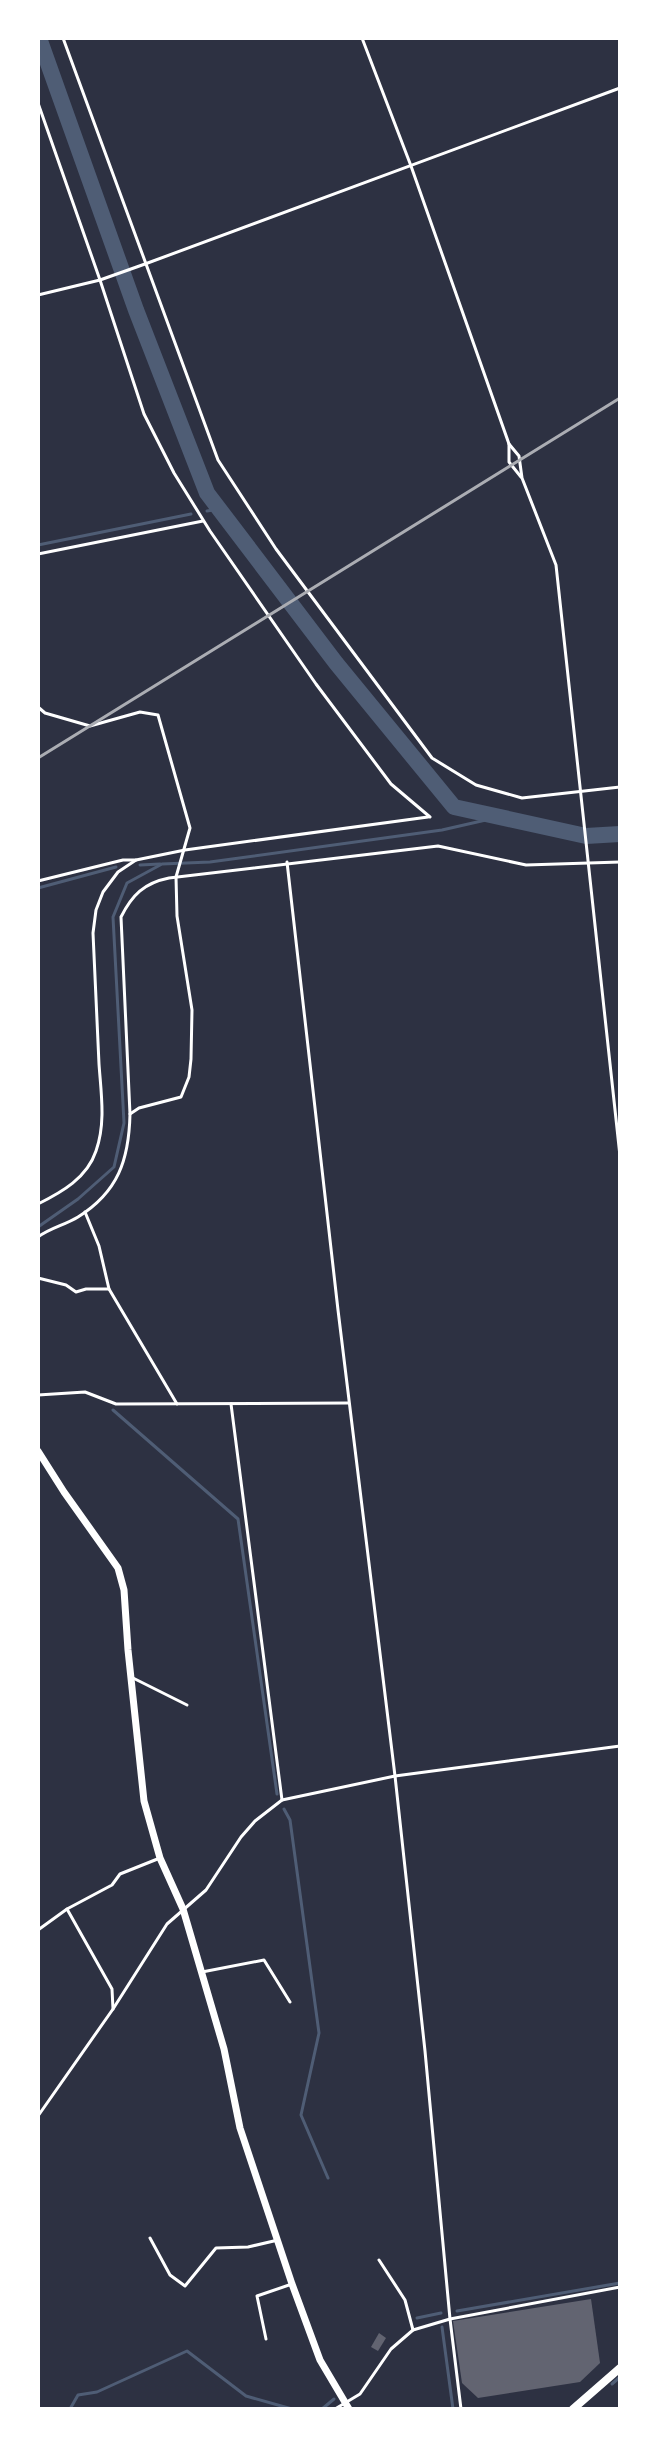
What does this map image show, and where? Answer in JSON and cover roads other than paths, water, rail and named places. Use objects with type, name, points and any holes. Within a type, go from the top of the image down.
[{"type":"main road","points":[[573,2409],[620,2368]]},
{"type":"street","points":[[38,1451],[118,1568],[124,1590],[144,1801],[160,1858],[183,1909],[224,2049],[240,2128],[292,2284],[320,2360],[348,2406]]},
{"type":"lane","points":[[63,38],[218,460],[276,549],[432,758],[476,785],[522,798],[620,787]]},
{"type":"lane","points":[[362,38],[411,166],[509,444],[509,462],[522,478]]},
{"type":"lane","points":[[38,295],[100,280],[145,264],[620,88]]},
{"type":"lane","points":[[38,103],[144,414],[174,473],[316,684],[391,784],[430,817],[123,860],[38,882]]},
{"type":"lane","points":[[509,444],[519,456],[522,478],[556,565],[620,1156]]},
{"type":"lane","points":[[38,554],[204,521]]},
{"type":"lane","points":[[38,707],[45,713],[90,726],[140,712],[158,715],[190,828],[176,877],[177,916],[192,1010],[189,1077],[181,1097],[139,1108],[130,1114]]},
{"type":"lane","points":[[38,1237],[85,1212],[107,1192],[125,1161],[130,1114],[121,917],[129,900],[141,889],[156,881],[176,877],[438,846],[526,865],[620,862]]},
{"type":"lane","points":[[38,1204],[63,1192],[88,1167],[96,1151],[102,1116],[93,933],[96,910],[103,892],[118,872],[136,860]]},
{"type":"lane","points":[[287,862],[395,1776],[461,2409]]},
{"type":"lane","points":[[85,1212],[99,1246],[109,1289],[177,1404]]},
{"type":"lane","points":[[38,1278],[66,1285],[76,1292],[109,1289]]},
{"type":"lane","points":[[38,1395],[85,1392],[116,1404],[349,1403]]},
{"type":"lane","points":[[231,1404],[282,1800]]},
{"type":"lane","points":[[131,1677],[187,1705]]},
{"type":"lane","points":[[38,2116],[113,2009],[167,1924],[206,1890],[255,1821],[282,1800],[395,1776],[620,1746]]},
{"type":"lane","points":[[38,1930],[67,1909],[112,1885],[120,1874],[160,1858]]},
{"type":"lane","points":[[67,1909],[112,1989],[113,2009]]},
{"type":"lane","points":[[202,1972],[264,1960],[290,2002]]},
{"type":"lane","points":[[150,2238],[170,2275],[185,2286],[216,2248],[248,2247],[278,2240]]},
{"type":"lane","points":[[379,2260],[405,2300],[413,2330]]},
{"type":"lane","points":[[266,2339],[257,2296],[292,2284]]},
{"type":"lane","points":[[335,2409],[348,2406],[360,2394],[391,2349],[413,2330],[450,2319],[620,2287]]},
{"type":"waterway","points":[[39,38],[136,310],[207,493],[336,663],[454,807],[586,836],[620,834]]},
{"type":"waterway","points":[[207,511],[219,509]]},
{"type":"waterway","points":[[38,545],[191,514]]},
{"type":"waterway","points":[[38,1227],[78,1199],[114,1167],[124,1123],[113,917],[127,883],[162,864],[210,862],[442,830],[499,817]]},
{"type":"waterway","points":[[140,865],[160,864]]},
{"type":"waterway","points":[[38,888],[116,867]]},
{"type":"waterway","points":[[113,1410],[238,1519],[277,1794]]},
{"type":"waterway","points":[[284,1809],[290,1820],[319,2033],[301,2115],[328,2178]]},
{"type":"waterway","points":[[457,2311],[620,2283]]},
{"type":"waterway","points":[[417,2318],[441,2313]]},
{"type":"waterway","points":[[442,2327],[453,2409]]},
{"type":"waterway","points":[[70,2409],[78,2395],[97,2392],[187,2351],[246,2396],[292,2409]]},
{"type":"waterway","points":[[612,2384],[620,2377]]},
{"type":"waterway","points":[[322,2409],[334,2399]]},
{"type":"railway","points":[[38,758],[620,398]]}]
